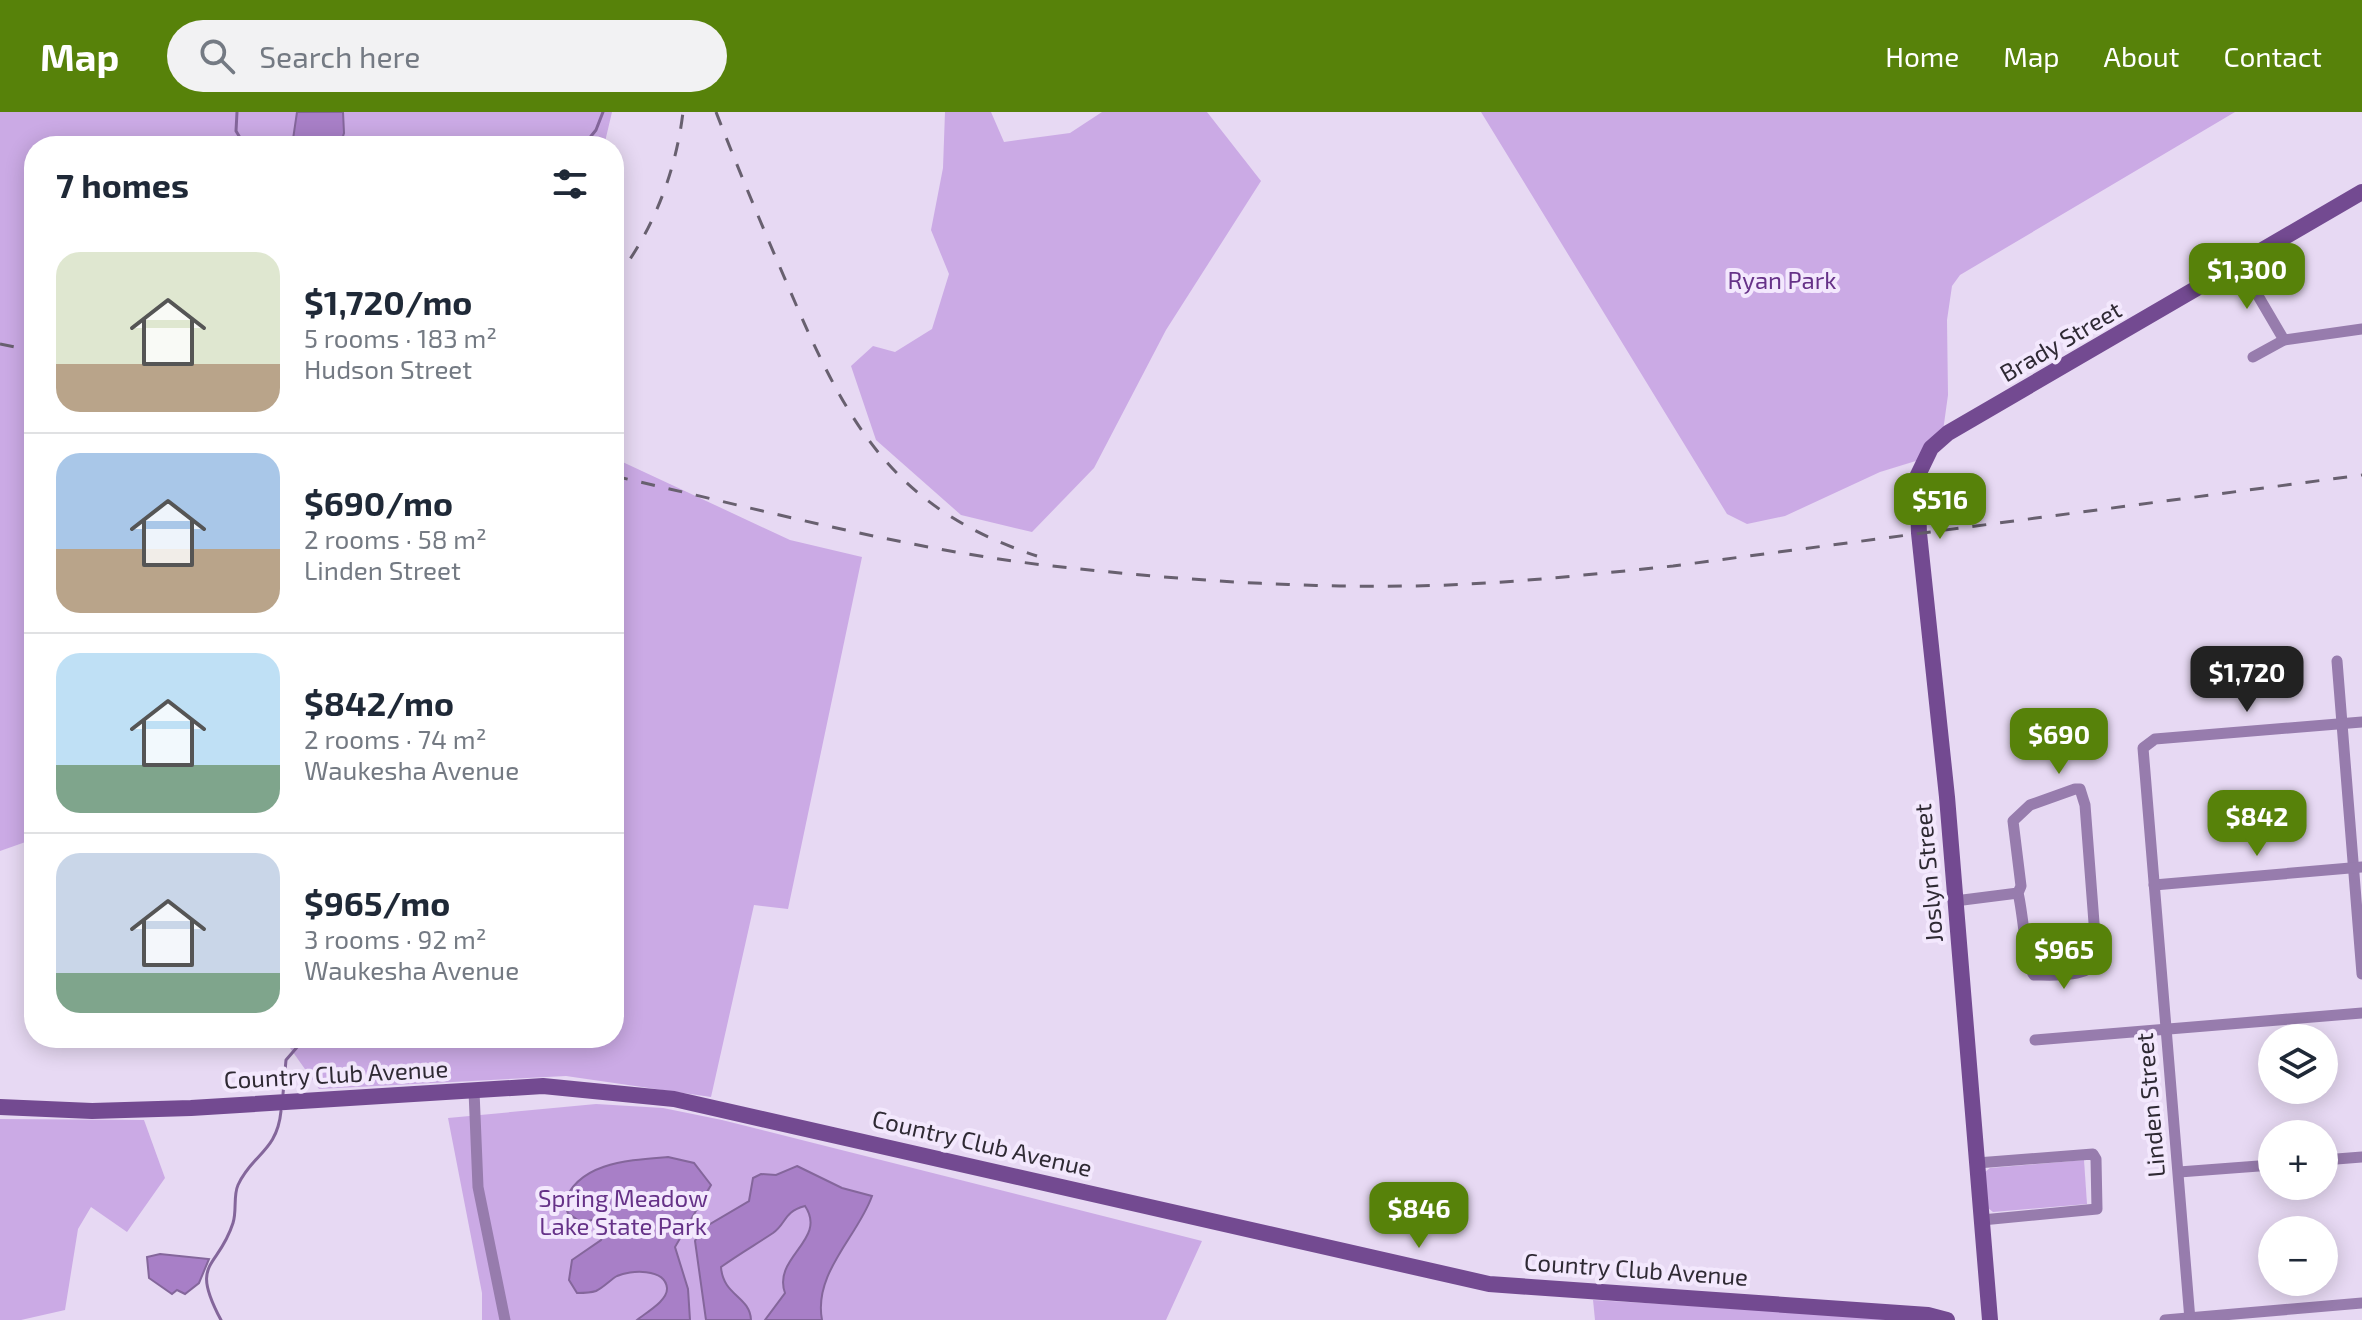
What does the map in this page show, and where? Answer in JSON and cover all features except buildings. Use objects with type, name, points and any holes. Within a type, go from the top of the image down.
[{"type":"street","name":"Brady Street","points":[[1948,433],[2362,192]]},
{"type":"street","points":[[2240,265],[2284,340]]},
{"type":"street","points":[[2253,357],[2284,340],[2362,329]]},
{"type":"street","name":"Joslyn Street","points":[[1948,433],[1931,448],[1917,477],[1919,539],[1955,901],[1990,1320]]},
{"type":"street","points":[[2337,661],[2358,868],[2362,974]]},
{"type":"street","points":[[2341,724],[2362,722]]},
{"type":"street","name":"Linden Street","points":[[2190,1319],[2142,754],[2145,743],[2155,739],[2341,724]]},
{"type":"street","points":[[2080,789],[2085,805],[2097,962],[2092,968],[2053,975],[2034,975],[2029,971],[2025,920],[2018,893],[2021,886],[2013,821],[2030,805],[2080,789]]},
{"type":"street","points":[[2154,885],[2358,868]]},
{"type":"street","points":[[1955,901],[2018,893]]},
{"type":"street","points":[[2035,1040],[2362,1013]]},
{"type":"street","name":"Country Club Avenue","points":[[0,1107],[92,1111],[163,1109],[543,1086],[674,1099],[1489,1284],[1928,1315],[1947,1320]]},
{"type":"street","points":[[474,1091],[478,1187],[505,1320]]},
{"type":"street","points":[[1977,1163],[2093,1154],[2097,1169],[2097,1209],[1982,1220]]},
{"type":"street","points":[[2338,1159],[2362,1157]]},
{"type":"street","points":[[2179,1172],[2258,1166]]},
{"type":"street","points":[[2165,1320],[2362,1303]]},
{"type":"green space","points":[[0,112],[612,112],[606,136],[24,136],[24,843],[0,851]]},
{"type":"green space","points":[[945,112],[991,112],[1004,142],[1070,133],[1102,112],[1207,112],[1261,181],[1166,330],[1094,468],[1032,532],[961,515],[876,440],[851,366],[873,346],[895,352],[932,329],[949,274],[931,230],[943,168]]},
{"type":"green space","name":"Ryan Park","points":[[1481,112],[2235,112],[1960,275],[1952,286],[1947,320],[1948,395],[1943,431],[1919,460],[1880,472],[1785,516],[1747,524],[1727,514]]},
{"type":"green space","points":[[624,463],[790,540],[862,557],[788,909],[754,905],[711,1097],[566,1076],[319,1089],[290,1048],[624,1048]]},
{"type":"green space","name":"Spring Meadow Lake State Park","points":[[596,1104],[663,1108],[722,1120],[1202,1241],[1166,1320],[482,1320],[482,1293],[448,1118]]},
{"type":"green space","points":[[0,1119],[144,1120],[165,1178],[127,1232],[91,1207],[78,1229],[65,1310],[21,1320],[0,1320]]},
{"type":"green space","points":[[2084,1160],[2087,1204],[1993,1212],[1988,1208],[1985,1172],[1990,1168]]},
{"type":"green space","points":[[1593,1300],[1905,1318],[1905,1320],[1595,1320]]},
{"type":"shaded area","points":[[297,112],[343,112],[343,136],[293,136]]},
{"type":"shaded area","points":[[668,1157],[694,1163],[711,1185],[675,1247],[688,1289],[690,1320],[637,1320],[664,1298],[667,1288],[665,1281],[646,1272],[630,1273],[617,1276],[596,1291],[577,1293],[569,1280],[572,1260],[601,1240],[603,1234],[598,1218],[582,1223],[568,1213],[564,1204],[580,1179],[593,1171],[622,1162]]},
{"type":"shaded area","points":[[797,1166],[842,1188],[872,1196],[830,1271],[821,1303],[822,1320],[765,1320],[785,1293],[783,1280],[786,1269],[810,1229],[805,1206],[793,1211],[773,1233],[721,1267],[726,1284],[746,1306],[751,1320],[706,1320],[695,1241],[700,1230],[749,1201],[753,1178],[761,1174],[776,1175]]},
{"type":"shaded area","points":[[160,1254],[209,1259],[199,1283],[185,1294],[177,1290],[172,1294],[149,1278],[147,1257]]},
{"type":"waterway","points":[[237,112],[236,131],[239,136]]},
{"type":"waterway","points":[[591,136],[603,112]]},
{"type":"waterway","points":[[283,1094],[286,1060],[296,1048]]},
{"type":"waterway","points":[[221,1320],[207,1286],[209,1267],[233,1223],[238,1185],[275,1136],[281,1111]]},
{"type":"railway","points":[[624,268],[651,223],[660,201],[675,157],[683,112]]},
{"type":"railway","points":[[716,112],[760,221],[830,378],[879,453],[909,485],[944,512],[986,536],[1037,556]]},
{"type":"railway","points":[[0,344],[24,349]]},
{"type":"railway","points":[[624,478],[832,527],[997,559],[1185,579],[1363,586],[1508,582],[1673,566],[2362,475]]}]
